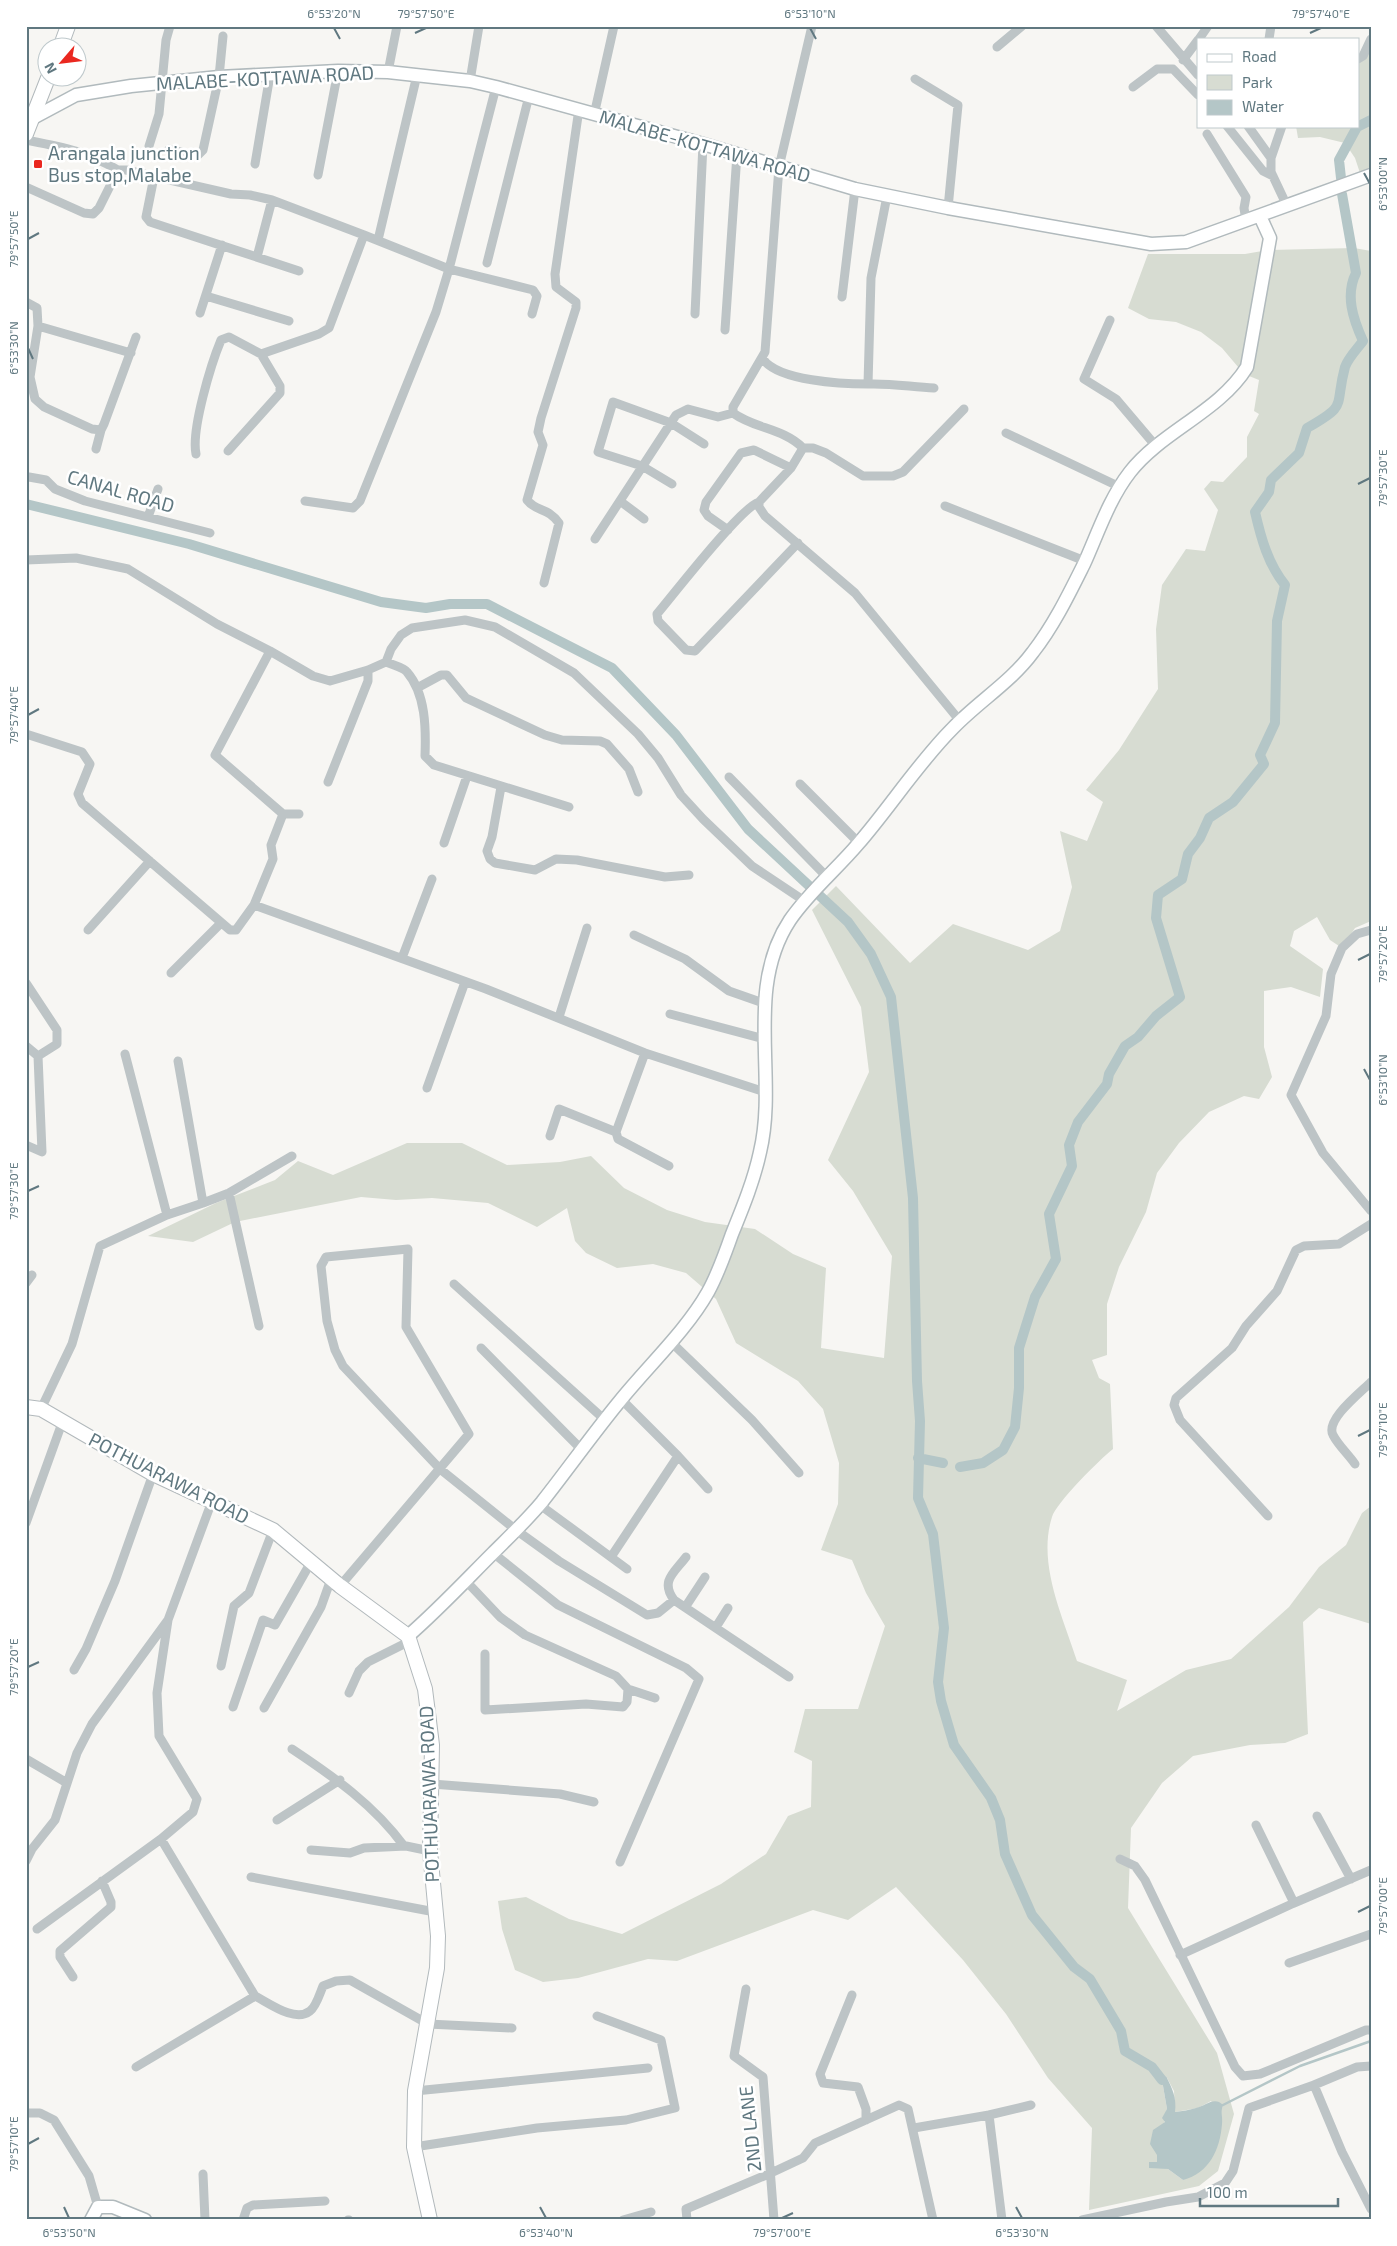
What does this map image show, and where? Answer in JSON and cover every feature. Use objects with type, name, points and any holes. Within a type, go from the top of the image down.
[{"type":"main road","points":[[64,38],[68,26]]},
{"type":"main road","points":[[26,134],[30,116],[44,88]]},
{"type":"main road","name":"POTHUARAWA ROAD","points":[[26,1407],[41,1409],[62,1423],[153,1474],[273,1530],[335,1583],[409,1639],[425,1688],[432,1745],[430,1852],[438,1936],[437,1968],[415,2091],[414,2147],[430,2220]]},
{"type":"street","points":[[149,146],[159,114],[166,40],[170,26]]},
{"type":"street","points":[[388,72],[397,26]]},
{"type":"street","points":[[470,81],[479,26]]},
{"type":"street","points":[[594,115],[614,26]]},
{"type":"street","points":[[733,413],[732,407],[763,359],[765,352],[779,167],[812,26]]},
{"type":"street","points":[[997,47],[1022,26]]},
{"type":"street","points":[[1156,26],[1183,60],[1197,74]]},
{"type":"street","points":[[169,149],[197,156],[200,154],[219,77],[223,36]]},
{"type":"street","points":[[1183,60],[1197,40]]},
{"type":"street","points":[[1360,58],[1363,56],[1371,40]]},
{"type":"street","points":[[1133,87],[1157,69],[1173,69],[1197,94]]},
{"type":"street","points":[[318,175],[338,71]]},
{"type":"street","name":"MALABE-KOTTAWA ROAD","points":[[30,116],[76,95],[162,82],[219,77],[338,71],[388,72],[470,81],[579,109],[594,115],[887,196],[1151,244],[1186,242],[1371,175]]},
{"type":"street","points":[[254,164],[270,75]]},
{"type":"street","points":[[378,240],[417,75]]},
{"type":"street","points":[[916,79],[958,105],[948,208]]},
{"type":"street","points":[[305,501],[353,508],[360,501],[436,312],[496,87]]},
{"type":"street","points":[[41,97],[76,95]]},
{"type":"street","points":[[487,263],[529,96]]},
{"type":"street","points":[[544,583],[559,522],[552,513],[531,505],[527,500],[543,445],[538,432],[541,418],[576,308],[576,302],[556,287],[555,274],[579,109]]},
{"type":"street","points":[[1229,128],[1263,171],[1273,176]]},
{"type":"street","points":[[1249,128],[1271,158]]},
{"type":"street","points":[[1281,128],[1271,158],[1271,172],[1287,206]]},
{"type":"street","points":[[1207,134],[1246,197],[1244,208],[1246,221]]},
{"type":"street","points":[[26,140],[75,150],[96,157],[118,170],[126,170],[154,178],[231,194],[250,195],[272,200],[449,269],[533,290],[537,296],[532,314]]},
{"type":"street","points":[[695,314],[703,144]]},
{"type":"street","points":[[726,330],[737,154]]},
{"type":"street","points":[[26,187],[84,213],[93,214],[99,208],[118,170]]},
{"type":"street","points":[[154,178],[146,217],[150,222],[299,271]]},
{"type":"street","points":[[842,297],[855,188]]},
{"type":"street","points":[[868,384],[871,278],[887,196]]},
{"type":"street","points":[[257,257],[272,200]]},
{"type":"street","points":[[349,1694],[359,1671],[368,1662],[409,1639],[540,1505],[621,1399],[670,1342],[706,1295],[729,1244],[752,1182],[761,1151],[765,1129],[764,1039],[766,1004],[768,981],[776,947],[790,921],[859,842],[933,748],[960,721],[1006,683],[1031,656],[1053,624],[1085,561],[1099,526],[1130,472],[1155,445],[1224,394],[1240,378],[1246,367],[1270,238],[1260,216]]},
{"type":"street","points":[[261,354],[319,334],[329,328],[364,235]]},
{"type":"street","points":[[200,313],[222,246]]},
{"type":"street","points":[[206,296],[289,321]]},
{"type":"street","points":[[26,302],[37,308],[38,326],[30,377],[35,399],[44,407],[92,430],[101,430]]},
{"type":"street","points":[[1110,320],[1084,378],[1116,399],[1155,445]]},
{"type":"street","points":[[38,326],[131,353]]},
{"type":"street","points":[[96,449],[101,430],[136,337]]},
{"type":"street","points":[[196,454],[194,437],[198,418],[222,340],[229,337],[261,354],[280,386],[280,393],[228,451]]},
{"type":"street","points":[[763,359],[767,365],[804,379],[857,385],[934,388]]},
{"type":"street","points":[[672,484],[642,466],[598,452],[613,402],[671,423],[704,444]]},
{"type":"street","points":[[595,539],[676,415],[688,409],[718,416],[733,413],[742,419],[792,437],[803,448],[813,448],[826,454],[863,476],[893,476],[903,472],[964,409]]},
{"type":"street","points":[[1006,433],[1120,487]]},
{"type":"street","points":[[798,543],[695,651],[686,650],[658,621],[657,614],[728,530],[752,504],[759,502],[791,468],[803,448]]},
{"type":"street","points":[[728,530],[708,516],[704,510],[706,502],[741,453],[754,450],[791,468]]},
{"type":"street","name":"CANAL ROAD","points":[[26,478],[46,480],[55,489],[85,501],[210,533]]},
{"type":"street","points":[[148,517],[158,489]]},
{"type":"street","points":[[620,501],[644,519]]},
{"type":"street","points":[[759,502],[759,507],[765,516],[855,593],[960,721]]},
{"type":"street","points":[[945,506],[1085,561]]},
{"type":"street","points":[[26,560],[76,558],[128,570],[217,624],[270,650],[313,676],[330,681],[368,670],[386,662],[391,649],[401,635],[412,628],[465,620],[495,626],[574,673],[638,734],[658,758],[681,795],[752,866],[816,890]]},
{"type":"street","points":[[270,650],[215,755],[283,814],[299,814]]},
{"type":"street","points":[[386,662],[406,671],[417,688],[426,728],[425,756],[434,765],[569,807]]},
{"type":"street","points":[[328,782],[368,680],[368,670]]},
{"type":"street","points":[[417,688],[441,675],[447,675],[466,698],[545,735],[562,740],[600,740],[607,744],[629,769],[638,792]]},
{"type":"street","points":[[26,734],[82,752],[90,764],[78,794],[78,799],[220,924],[230,930],[236,930],[254,905],[273,859],[271,845],[283,814]]},
{"type":"street","points":[[444,843],[467,776]]},
{"type":"street","points":[[729,777],[816,890]]},
{"type":"street","points":[[800,784],[859,842]]},
{"type":"street","points":[[501,787],[492,837],[487,851],[494,863],[535,870],[556,859],[578,860],[665,877],[689,875]]},
{"type":"street","points":[[88,930],[150,861]]},
{"type":"street","points":[[402,958],[432,879]]},
{"type":"street","points":[[254,905],[559,1017],[646,1053],[766,1092]]},
{"type":"street","points":[[171,973],[220,924]]},
{"type":"street","points":[[559,1017],[587,928]]},
{"type":"street","points":[[1371,930],[1357,934],[1342,948],[1331,974],[1326,1016],[1291,1095],[1322,1154],[1371,1211]]},
{"type":"street","points":[[634,935],[685,959],[729,991],[766,1004]]},
{"type":"street","points":[[427,1088],[465,982]]},
{"type":"street","points":[[26,983],[57,1030],[57,1044],[38,1056]]},
{"type":"street","points":[[670,1014],[764,1039]]},
{"type":"street","points":[[26,1046],[38,1056],[42,1152],[26,1145]]},
{"type":"street","points":[[646,1053],[616,1132],[618,1139],[669,1166]]},
{"type":"street","points":[[125,1054],[166,1215]]},
{"type":"street","points":[[178,1061],[203,1203]]},
{"type":"street","points":[[550,1136],[559,1109],[616,1132]]},
{"type":"street","points":[[41,1409],[72,1344],[100,1246],[166,1215],[229,1193],[292,1156]]},
{"type":"street","points":[[229,1193],[259,1326]]},
{"type":"street","points":[[1268,1516],[1180,1420],[1174,1405],[1176,1398],[1232,1348],[1246,1326],[1277,1291],[1296,1250],[1304,1246],[1339,1244],[1371,1224]]},
{"type":"street","points":[[264,1708],[335,1583],[440,1469],[469,1434],[406,1327],[408,1249],[326,1256],[320,1266],[327,1321],[335,1350],[343,1366],[440,1469],[558,1561],[647,1615],[658,1613],[674,1600]]},
{"type":"street","points":[[26,1283],[32,1275]]},
{"type":"street","points":[[454,1284],[605,1420]]},
{"type":"street","points":[[670,1342],[752,1420],[799,1474]]},
{"type":"street","points":[[482,1348],[582,1450]]},
{"type":"street","points":[[1355,1464],[1332,1434],[1331,1426],[1335,1418],[1371,1382]]},
{"type":"street","points":[[621,1399],[708,1489]]},
{"type":"street","points":[[26,1523],[62,1423]]},
{"type":"street","points":[[611,1557],[678,1456]]},
{"type":"street","points":[[74,1670],[86,1649],[115,1581],[153,1474]]},
{"type":"street","points":[[37,1929],[161,1839],[192,1812],[198,1799],[158,1736],[157,1693],[168,1620],[212,1502]]},
{"type":"street","points":[[540,1505],[627,1569]]},
{"type":"street","points":[[221,1666],[234,1606],[249,1593],[273,1530]]},
{"type":"street","points":[[493,1553],[558,1605],[686,1668],[699,1679],[620,1862]]},
{"type":"street","points":[[686,1557],[667,1583],[667,1591],[674,1600],[716,1626],[789,1677]]},
{"type":"street","points":[[234,1707],[263,1620],[275,1625],[311,1562]]},
{"type":"street","points":[[686,1606],[705,1577]]},
{"type":"street","points":[[466,1581],[500,1617],[525,1635],[616,1676],[628,1689],[655,1698]]},
{"type":"street","points":[[716,1626],[728,1608]]},
{"type":"street","points":[[26,1861],[29,1847],[55,1820],[77,1753],[92,1724],[168,1620]]},
{"type":"street","points":[[485,1654],[485,1710],[586,1704],[623,1707],[627,1702],[628,1689]]},
{"type":"street","points":[[292,1749],[340,1780],[388,1823],[404,1846]]},
{"type":"street","points":[[26,1759],[67,1783]]},
{"type":"street","points":[[278,1820],[340,1780]]},
{"type":"street","points":[[432,1784],[560,1794],[594,1802]]},
{"type":"street","points":[[1317,1816],[1351,1879]]},
{"type":"street","points":[[1256,1826],[1294,1903]]},
{"type":"street","points":[[161,1839],[255,1996],[292,2014],[301,2015],[311,2011],[323,1986],[336,1981],[350,1980],[428,2024],[512,2028]]},
{"type":"street","points":[[311,1850],[350,1853],[364,1848],[404,1846],[430,1852]]},
{"type":"street","points":[[1120,1858],[1135,1866],[1144,1880],[1235,2066],[1243,2076],[1260,2074],[1366,2030],[1371,2030]]},
{"type":"street","points":[[1180,1955],[1371,1870]]},
{"type":"street","points":[[250,1877],[435,1912]]},
{"type":"street","points":[[73,1977],[60,1957],[60,1951],[110,1907],[111,1902],[102,1880]]},
{"type":"street","points":[[1290,1963],[1371,1934]]},
{"type":"street","name":"2ND LANE","points":[[746,1989],[734,2056],[763,2077],[774,2220]]},
{"type":"street","points":[[852,1995],[820,2074],[822,2083],[858,2087],[866,2109],[866,2120]]},
{"type":"street","points":[[136,2067],[255,1996]]},
{"type":"street","points":[[414,2147],[537,2128],[626,2120],[675,2108],[661,2040],[597,2016]]},
{"type":"street","points":[[1082,2220],[1198,2197],[1224,2183],[1233,2171],[1249,2108],[1314,2085],[1357,2067],[1371,2066]]},
{"type":"street","points":[[415,2091],[648,2068]]},
{"type":"street","points":[[1314,2085],[1342,2152],[1371,2209]]},
{"type":"street","points":[[687,2220],[686,2209],[802,2158],[815,2142],[899,2105],[908,2109],[914,2128],[933,2220]]},
{"type":"street","points":[[914,2128],[989,2115],[1031,2105]]},
{"type":"street","points":[[26,2113],[40,2113],[54,2120],[89,2176],[98,2207],[91,2220]]},
{"type":"street","points":[[989,2115],[1002,2220]]},
{"type":"street","points":[[203,2174],[205,2220]]},
{"type":"street","points":[[243,2220],[247,2208],[253,2205],[325,2201]]},
{"type":"street","points":[[98,2207],[113,2207],[138,2219]]},
{"type":"street","points":[[623,2220],[651,2212]]},
{"type":"green space","points":[[1371,50],[1371,169],[1360,173],[1355,158],[1345,143],[1320,137],[1298,138],[1296,128],[1360,128],[1360,61],[1366,51]]},
{"type":"green space","points":[[1354,248],[1371,251],[1371,921],[1355,928],[1342,948],[1330,940],[1317,917],[1294,931],[1290,946],[1323,969],[1320,997],[1291,987],[1264,991],[1264,1047],[1272,1077],[1259,1099],[1244,1096],[1209,1112],[1179,1143],[1157,1173],[1146,1212],[1119,1267],[1107,1304],[1107,1355],[1092,1360],[1099,1378],[1110,1384],[1113,1449],[1079,1482],[1055,1510],[1048,1535],[1048,1553],[1054,1590],[1077,1661],[1127,1680],[1117,1711],[1186,1670],[1231,1659],[1289,1607],[1319,1567],[1346,1545],[1362,1513],[1371,1506],[1371,1624],[1319,1608],[1303,1622],[1308,1734],[1285,1743],[1250,1745],[1193,1756],[1162,1783],[1131,1828],[1128,1908],[1217,2053],[1234,2114],[1218,2171],[1199,2186],[1089,2210],[1092,2128],[1048,2078],[1006,2014],[963,1960],[896,1887],[848,1920],[813,1910],[677,1961],[648,1959],[578,1978],[543,1982],[515,1970],[502,1929],[498,1901],[526,1897],[569,1919],[622,1934],[721,1884],[766,1854],[788,1816],[811,1807],[812,1761],[794,1752],[805,1709],[858,1709],[885,1626],[866,1593],[852,1560],[821,1550],[838,1504],[839,1463],[823,1409],[798,1381],[736,1343],[716,1299],[686,1273],[653,1264],[617,1268],[586,1253],[575,1241],[567,1208],[537,1227],[488,1203],[432,1198],[396,1200],[361,1197],[235,1222],[193,1242],[148,1236],[216,1203],[275,1180],[298,1161],[333,1175],[407,1143],[462,1143],[507,1165],[560,1162],[591,1156],[624,1188],[667,1210],[705,1222],[755,1229],[793,1254],[826,1268],[821,1348],[884,1358],[892,1256],[853,1191],[828,1160],[869,1072],[861,1007],[812,910],[836,886],[910,963],[953,924],[1028,950],[1060,931],[1072,887],[1060,831],[1087,841],[1103,802],[1086,790],[1119,750],[1158,689],[1156,629],[1162,585],[1186,549],[1205,551],[1218,510],[1204,489],[1211,481],[1223,482],[1247,457],[1247,437],[1259,414],[1254,411],[1259,380],[1244,374],[1222,348],[1201,332],[1176,322],[1149,319],[1128,308],[1148,254],[1245,254],[1268,250]],"holes":[[[1166,2076],[1174,2091],[1175,2112],[1198,2108],[1211,2101],[1220,2113],[1222,2122],[1183,2180],[1168,2169],[1149,2162],[1157,2162],[1167,2109],[1162,2080]]]},
{"type":"water","points":[[1166,2076],[1175,2098],[1175,2112],[1194,2109],[1213,2101],[1220,2102],[1223,2105],[1221,2134],[1212,2159],[1200,2172],[1183,2180],[1168,2169],[1149,2168],[1149,2162],[1157,2162],[1157,2155],[1150,2144],[1153,2130],[1165,2122],[1162,2118],[1167,2109],[1162,2080]]},
{"type":"waterway","points":[[1360,126],[1371,120]]},
{"type":"waterway","points":[[1341,178],[1339,160],[1356,128]]},
{"type":"waterway","points":[[960,1467],[983,1463],[1003,1450],[1015,1427],[1019,1388],[1019,1348],[1035,1297],[1056,1259],[1049,1214],[1072,1166],[1069,1145],[1078,1122],[1107,1084],[1109,1074],[1125,1046],[1138,1037],[1156,1016],[1180,997],[1156,918],[1158,895],[1182,879],[1188,854],[1200,838],[1209,818],[1233,802],[1264,764],[1260,755],[1275,723],[1277,621],[1285,585],[1270,560],[1255,512],[1269,492],[1271,480],[1299,453],[1307,428],[1335,409],[1338,404],[1346,364],[1363,341],[1353,316],[1351,290],[1356,273],[1342,194]]},
{"type":"waterway","points":[[26,504],[189,544],[381,602],[426,608],[450,604],[487,604],[612,668],[676,735],[748,829],[848,922],[871,954],[891,997],[913,1198],[917,1381],[920,1421],[918,1498],[933,1534],[944,1628],[938,1682],[941,1701],[954,1745],[991,1798],[1000,1820],[1005,1854],[1032,1915],[1074,1967],[1090,1979],[1121,2031],[1125,2051],[1152,2067],[1162,2080]]},
{"type":"waterway","points":[[918,1458],[943,1463]]},
{"type":"waterway","points":[[1223,2105],[1300,2066],[1371,2041]]},
{"type":"place","name":"Arangala junction Bus stop,Malabe","points":[[38,164]]}]
